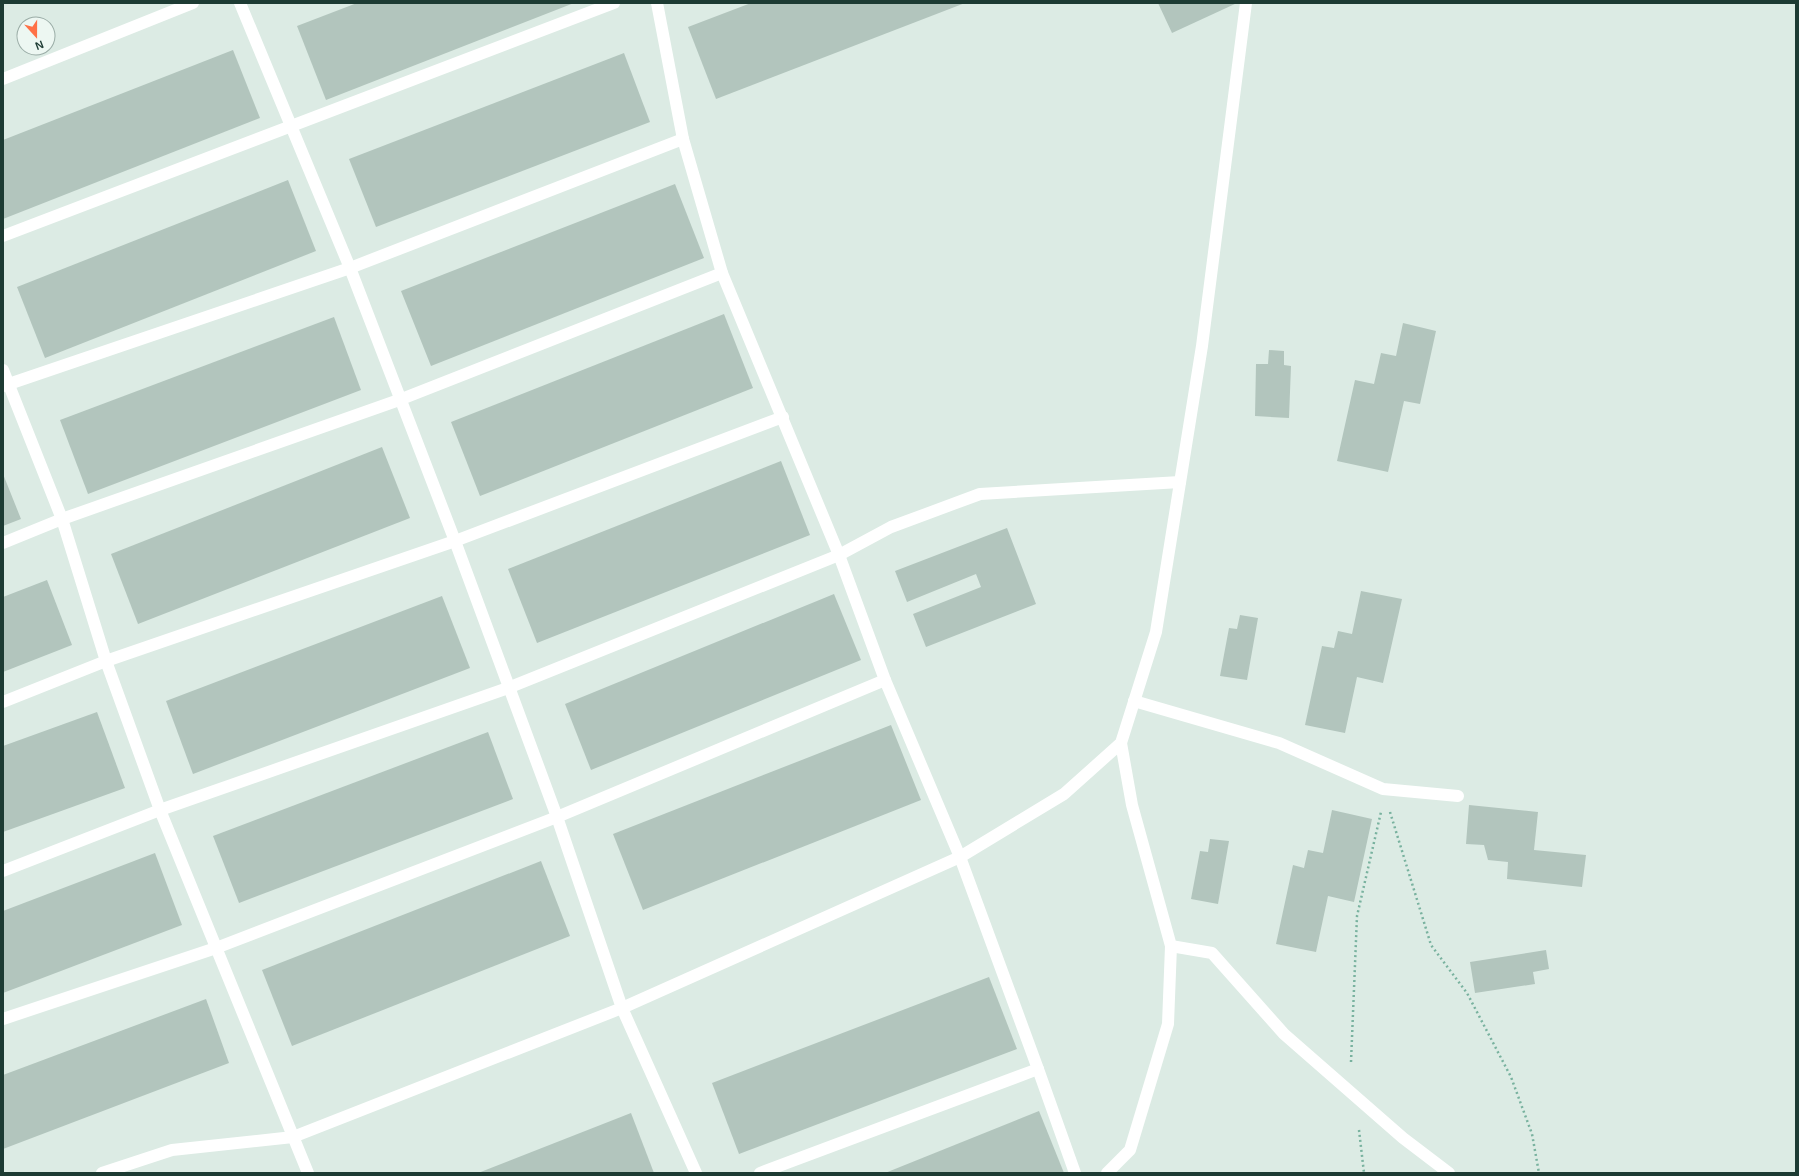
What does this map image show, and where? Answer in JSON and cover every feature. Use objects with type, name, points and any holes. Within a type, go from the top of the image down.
[{"type":"street","points":[[3,79],[193,3]]},
{"type":"street","points":[[240,3],[350,268],[399,400],[455,541],[508,688],[557,817],[622,1008],[696,1173]]},
{"type":"street","points":[[3,236],[614,3]]},
{"type":"street","points":[[657,3],[683,139],[722,273],[783,416],[839,555],[885,680],[960,857],[1075,1173]]},
{"type":"street","points":[[1107,1173],[1130,1150],[1168,1024],[1171,946],[1132,805],[1121,743],[1156,632],[1202,346],[1246,3]]},
{"type":"street","points":[[6,385],[350,268],[683,139]]},
{"type":"street","points":[[3,543],[62,519],[399,400],[722,273]]},
{"type":"street","points":[[3,370],[6,385],[62,519],[106,661],[160,810],[292,1138],[308,1173]]},
{"type":"street","points":[[3,702],[106,661],[455,541],[783,416]]},
{"type":"street","points":[[3,871],[160,810],[508,688],[839,555],[891,527],[980,494],[1180,482]]},
{"type":"street","points":[[3,1019],[216,948],[557,817],[885,680]]},
{"type":"street","points":[[1134,701],[1279,743],[1383,789],[1458,796]]},
{"type":"street","points":[[102,1173],[172,1150],[292,1138],[622,1008],[960,857],[1064,794],[1121,743]]},
{"type":"street","points":[[1171,946],[1212,953],[1284,1034],[1403,1138],[1450,1173]]},
{"type":"street","points":[[760,1173],[1038,1069]]},
{"type":"path","points":[[1364,1173],[1359,1130],[1351,1092],[1357,916],[1381,814],[1383,789]]},
{"type":"path","points":[[1383,789],[1431,945],[1466,993],[1510,1077],[1532,1134],[1539,1173]]},
{"type":"building","points":[[357,3],[574,3],[326,100],[297,26]]},
{"type":"building","points":[[751,3],[965,3],[716,99],[688,27]]},
{"type":"building","points":[[1158,3],[1237,3],[1172,33]]},
{"type":"building","points":[[233,50],[260,118],[3,219],[3,140]]},
{"type":"building","points":[[624,53],[650,122],[376,227],[349,159]]},
{"type":"building","points":[[288,180],[316,251],[45,358],[17,287]]},
{"type":"building","points":[[675,184],[704,258],[431,366],[401,291]]},
{"type":"building","points":[[724,314],[753,388],[480,496],[451,422]]},
{"type":"building","points":[[334,317],[361,390],[88,494],[60,420]]},
{"type":"building","points":[[1403,323],[1436,331],[1420,404],[1404,401],[1388,472],[1337,461],[1355,380],[1374,384],[1381,353],[1396,356]]},
{"type":"building","points":[[1269,350],[1284,351],[1284,365],[1291,366],[1289,418],[1255,416],[1256,364],[1268,364]]},
{"type":"building","points":[[382,447],[410,518],[138,624],[111,554]]},
{"type":"building","points":[[781,461],[810,535],[537,643],[508,569]]},
{"type":"building","points":[[3,474],[21,519],[3,526]]},
{"type":"building","points":[[1007,528],[1036,604],[926,647],[913,614],[981,587],[976,574],[907,602],[895,571]]},
{"type":"building","points":[[47,580],[72,645],[3,672],[3,597]]},
{"type":"building","points":[[1361,591],[1402,599],[1383,683],[1357,677],[1345,733],[1305,725],[1322,646],[1334,648],[1338,631],[1352,634]]},
{"type":"building","points":[[834,594],[861,660],[591,770],[565,704]]},
{"type":"building","points":[[442,596],[470,668],[193,774],[166,701]]},
{"type":"building","points":[[1240,615],[1258,618],[1247,680],[1220,676],[1229,628],[1237,629]]},
{"type":"building","points":[[97,712],[125,788],[3,832],[3,746]]},
{"type":"building","points":[[891,725],[921,800],[643,910],[613,834]]},
{"type":"building","points":[[488,732],[513,799],[239,903],[213,836]]},
{"type":"building","points":[[1469,805],[1538,812],[1534,850],[1586,855],[1582,887],[1507,879],[1508,862],[1488,860],[1484,845],[1466,844]]},
{"type":"building","points":[[1332,810],[1372,819],[1354,902],[1328,896],[1316,952],[1276,944],[1293,865],[1304,868],[1308,850],[1323,853]]},
{"type":"building","points":[[1210,839],[1229,841],[1218,904],[1191,899],[1200,851],[1208,852]]},
{"type":"building","points":[[155,853],[182,925],[3,993],[3,911]]},
{"type":"building","points":[[541,861],[570,936],[292,1046],[262,970]]},
{"type":"building","points":[[1546,950],[1549,969],[1533,972],[1535,984],[1475,993],[1470,962]]},
{"type":"building","points":[[989,977],[1017,1049],[739,1154],[712,1083]]},
{"type":"building","points":[[206,999],[229,1063],[3,1149],[3,1075]]},
{"type":"building","points":[[1039,1111],[1064,1173],[885,1173]]},
{"type":"building","points":[[631,1113],[654,1173],[478,1173]]}]
